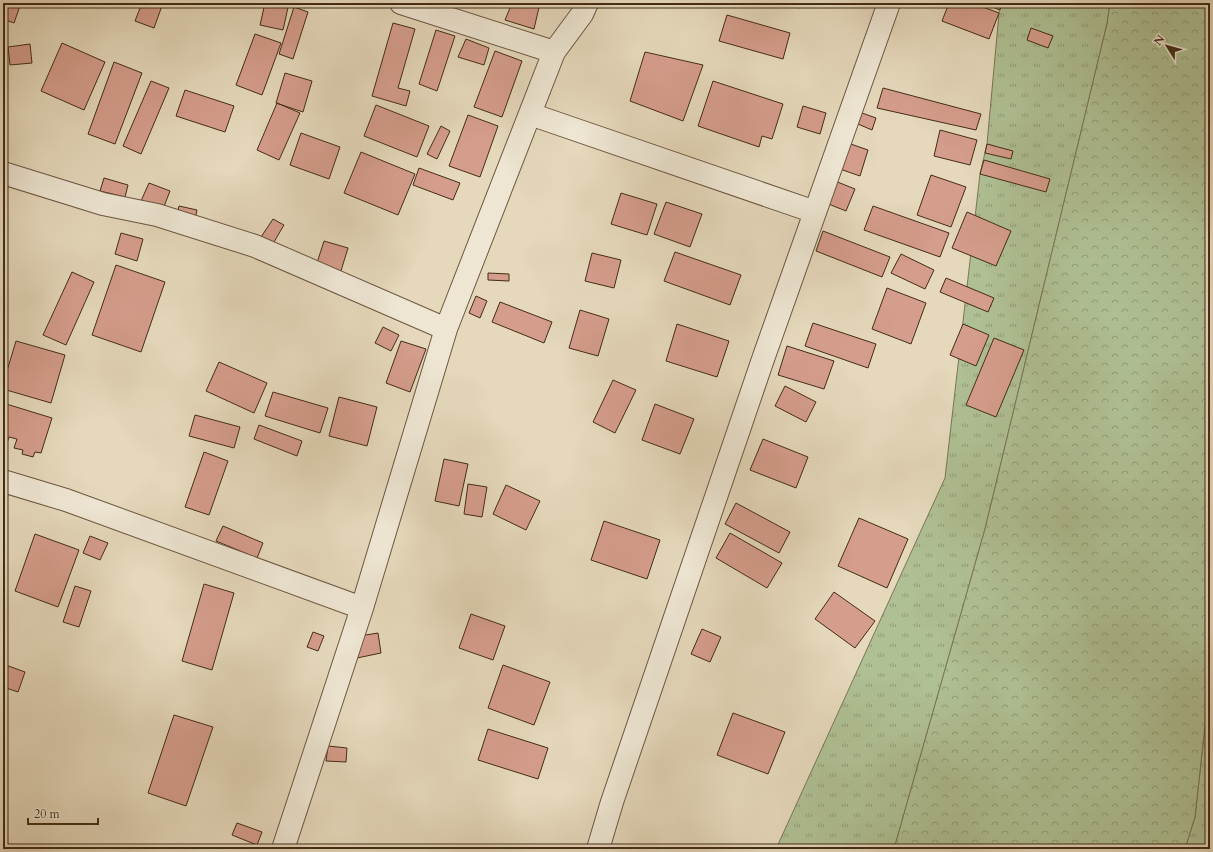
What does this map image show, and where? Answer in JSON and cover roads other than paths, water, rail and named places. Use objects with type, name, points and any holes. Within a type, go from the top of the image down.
[{"type":"street","points":[[401,3],[554,52]]},
{"type":"street","points":[[283,849],[362,608],[446,329],[554,52],[582,14],[587,3]]},
{"type":"street","points":[[598,849],[615,794],[759,369],[889,3]]},
{"type":"street","points":[[530,114],[815,212]]},
{"type":"street","points":[[3,173],[103,204],[157,214],[255,246],[446,329]]},
{"type":"street","points":[[3,481],[73,503],[362,608]]}]
